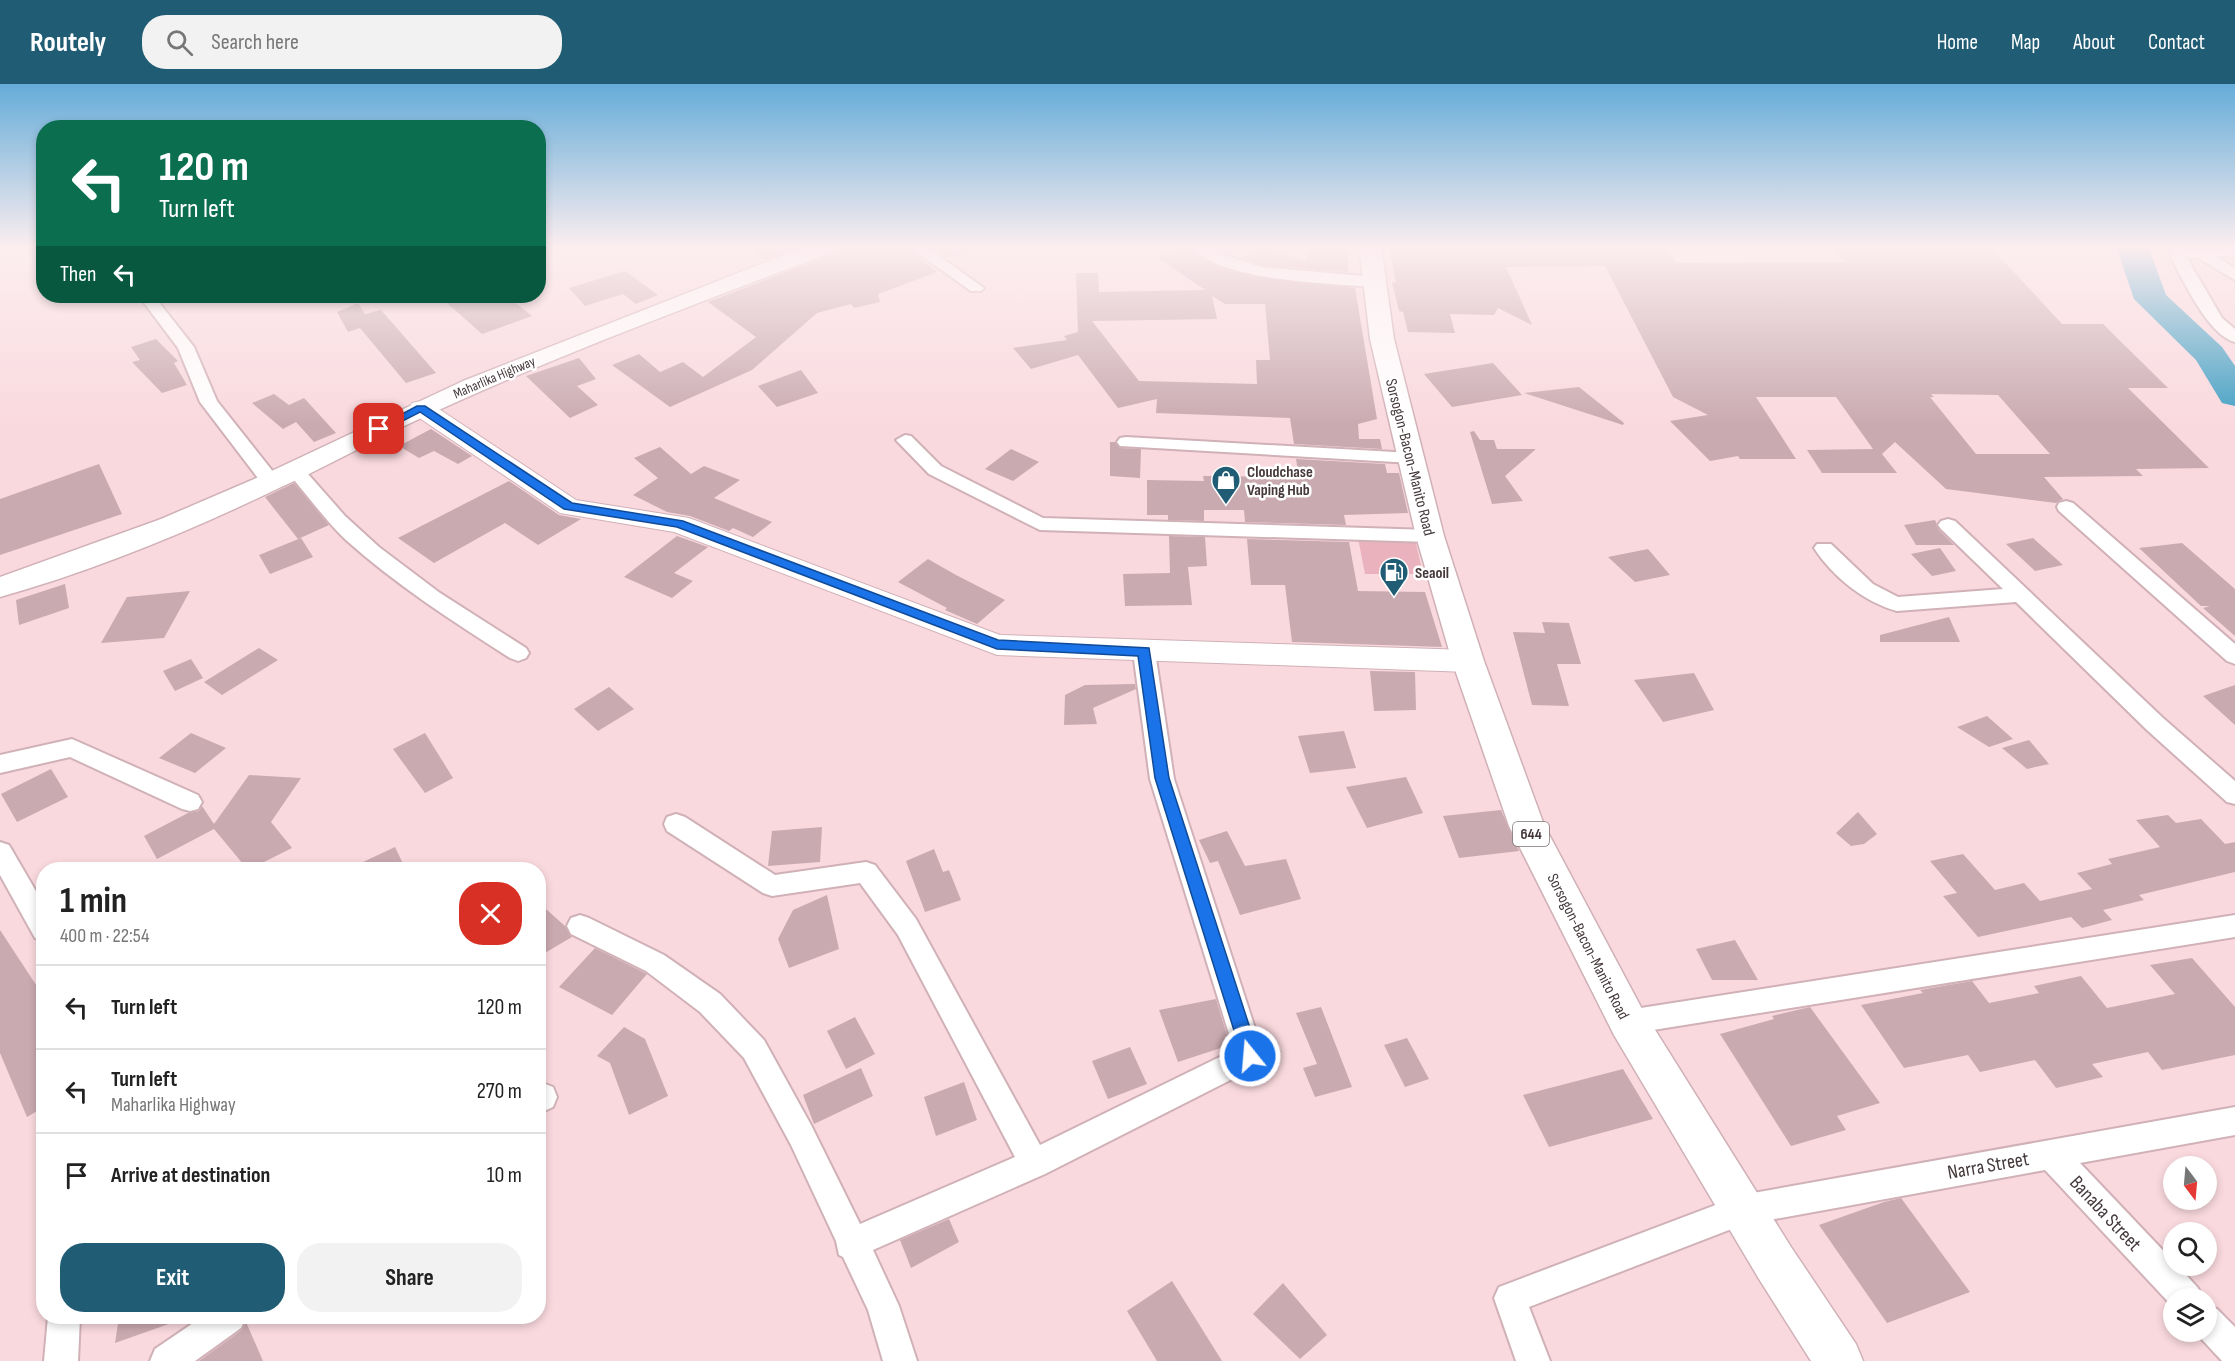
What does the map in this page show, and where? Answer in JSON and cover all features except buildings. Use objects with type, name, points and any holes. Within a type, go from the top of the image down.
[{"type":"main road","name":"Maharlika Highway","points":[[0,587],[130,543],[271,482],[421,408],[566,347],[673,306]]},
{"type":"main road","name":"Sorsogon-Bacon-Manito Road","points":[[1378,306],[1382,339],[1430,536],[1468,662],[1527,826],[1628,1022],[1742,1210],[1839,1361]]},
{"type":"street","points":[[154,306],[186,347],[209,402],[271,482]]},
{"type":"street","points":[[2207,306],[2216,321],[2235,337]]},
{"type":"street","points":[[421,408],[568,507],[679,524],[997,645],[1468,662]]},
{"type":"street","points":[[905,440],[935,470],[1040,524],[1430,536]]},
{"type":"street","points":[[1126,442],[1412,458]]},
{"type":"street","points":[[295,470],[351,533],[391,566],[453,611],[518,653]]},
{"type":"street","points":[[2066,507],[2235,656]]},
{"type":"street","points":[[1948,525],[2155,724],[2235,795]]},
{"type":"street","points":[[1824,548],[1868,592],[1881,601],[1897,604],[2021,596]]},
{"type":"street","points":[[850,1244],[1034,1164],[1250,1056],[1162,778],[1144,652]]},
{"type":"street","points":[[0,764],[72,748],[190,802]]},
{"type":"street","points":[[676,824],[772,886],[866,872],[907,927],[1034,1164]]},
{"type":"street","points":[[0,852],[36,916]]},
{"type":"street","points":[[580,926],[655,963],[711,1003],[754,1049],[801,1135],[850,1244],[883,1306],[900,1361]]},
{"type":"street","points":[[1628,1022],[2235,926]]},
{"type":"street","name":"Narra Street","points":[[1533,1361],[1510,1298],[1742,1210],[2235,1121]]},
{"type":"street","name":"Banaba Street","points":[[2050,1153],[2177,1288]]},
{"type":"street","points":[[61,1361],[64,1324]]},
{"type":"street","points":[[168,1361],[220,1324]]},
{"type":"street","points":[[2217,1332],[2235,1351]]},
{"type":"shaded area","points":[[1358,538],[1415,539],[1423,574],[1365,574]]},
{"type":"waterway","points":[[2158,306],[2210,354],[2235,395]]},
{"type":"place","name":"Cloudchase Vaping Hub","points":[[1226,506]]},
{"type":"place","name":"Seaoil","points":[[1394,598]]},
{"type":"route","points":[[379,429],[421,408],[568,507],[679,524],[997,645],[1144,652],[1162,778],[1250,1056]]}]
